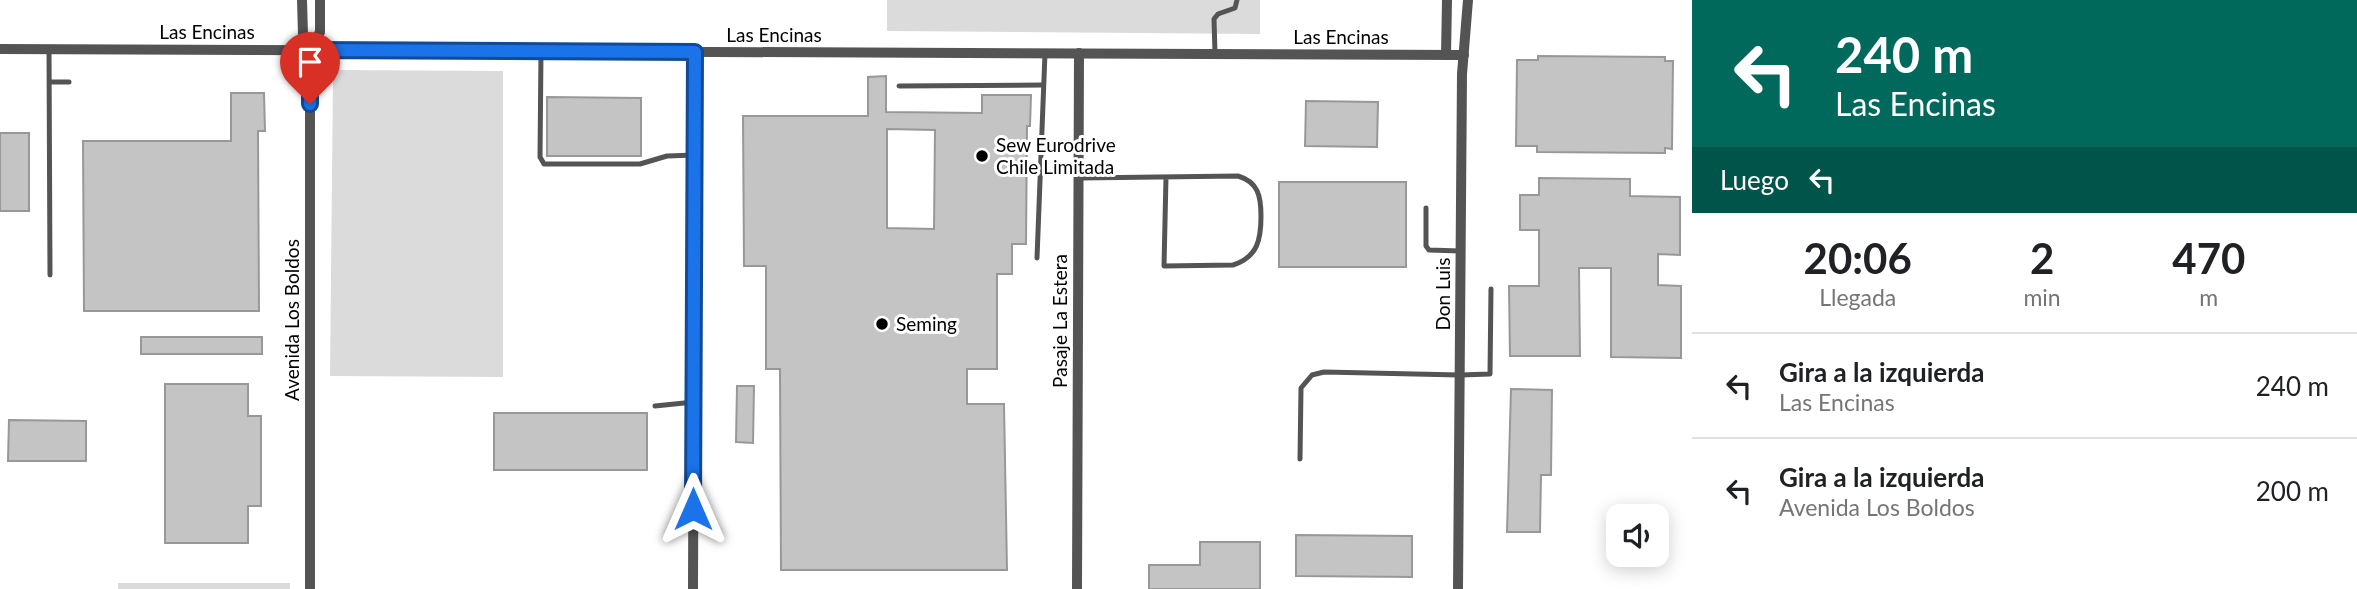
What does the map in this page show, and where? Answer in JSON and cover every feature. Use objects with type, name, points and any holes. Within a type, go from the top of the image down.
[{"type":"street","name":"Avenida Los Boldos","points":[[302,0],[303,35],[310,50],[310,589]]},
{"type":"street","name":"Avenida Los Boldos","points":[[310,50],[320,32],[320,0]]},
{"type":"street","points":[[1446,55],[1447,0]]},
{"type":"street","name":"Don Luis","points":[[1458,589],[1460,251],[1464,55],[1468,0]]},
{"type":"street","name":"Las Encinas","points":[[0,49],[1464,55]]},
{"type":"street","points":[[693,589],[695,52]]},
{"type":"street","name":"Pasaje La Estera","points":[[1077,589],[1079,53]]},
{"type":"lane","points":[[1215,54],[1214,19],[1217,14],[1235,8],[1237,0]]},
{"type":"lane","points":[[49,49],[50,275]]},
{"type":"lane","points":[[541,51],[540,157],[544,164],[640,164],[667,156],[695,155]]},
{"type":"lane","points":[[1037,258],[1045,53]]},
{"type":"lane","points":[[50,82],[69,82]]},
{"type":"lane","points":[[899,86],[1043,85]]},
{"type":"lane","points":[[1078,178],[1237,176],[1249,181],[1261,197],[1261,236],[1254,253],[1233,265],[1164,266],[1166,177]]},
{"type":"lane","points":[[1426,208],[1426,247],[1436,252],[1460,251]]},
{"type":"lane","points":[[1300,459],[1301,388],[1312,375],[1324,372],[1460,376],[1490,373],[1491,289]]},
{"type":"lane","points":[[654,406],[694,402]]},
{"type":"shaded area","points":[[887,0],[1260,0],[1260,34],[887,31]]},
{"type":"shaded area","points":[[339,70],[503,71],[503,377],[330,376],[333,75]]},
{"type":"shaded area","points":[[118,583],[290,583],[290,589],[118,589]]},
{"type":"building","points":[[1538,56],[1665,57],[1665,61],[1673,61],[1672,149],[1665,148],[1665,153],[1537,152],[1537,146],[1516,146],[1517,60],[1538,60]]},
{"type":"building","points":[[886,76],[886,112],[982,113],[982,95],[1031,95],[1030,126],[1027,126],[1026,244],[1012,244],[1012,274],[997,274],[997,369],[967,369],[967,404],[1004,404],[1007,570],[781,570],[780,369],[766,369],[766,266],[744,266],[743,116],[868,116],[868,77]],"holes":[[[887,129],[935,130],[934,229],[887,228]]]},
{"type":"building","points":[[231,93],[264,93],[265,131],[258,131],[259,311],[84,311],[83,141],[231,141]]},
{"type":"building","points":[[547,97],[641,98],[641,156],[547,156]]},
{"type":"building","points":[[1306,101],[1378,102],[1377,147],[1305,146]]},
{"type":"building","points":[[0,133],[29,133],[29,211],[0,211]]},
{"type":"building","points":[[1539,178],[1630,179],[1630,196],[1680,197],[1680,255],[1658,254],[1658,285],[1681,286],[1681,358],[1611,357],[1611,268],[1579,268],[1580,356],[1510,356],[1509,286],[1539,286],[1539,230],[1520,230],[1520,195],[1539,195]]},
{"type":"building","points":[[1279,182],[1406,182],[1406,267],[1279,267]]},
{"type":"building","points":[[141,337],[262,337],[262,354],[141,354]]},
{"type":"building","points":[[165,384],[248,384],[248,416],[261,416],[261,506],[248,506],[248,543],[165,543]]},
{"type":"building","points":[[737,386],[754,386],[753,443],[736,442]]},
{"type":"building","points":[[1511,389],[1552,390],[1551,475],[1541,475],[1540,532],[1507,532]]},
{"type":"building","points":[[494,413],[647,413],[647,470],[494,470]]},
{"type":"building","points":[[9,420],[86,421],[86,461],[8,461]]},
{"type":"building","points":[[1296,535],[1412,536],[1412,577],[1296,576]]},
{"type":"building","points":[[1200,542],[1260,542],[1260,589],[1149,589],[1149,565],[1200,565]]},
{"type":"place","name":"Sew Eurodrive Chile Limitada","points":[[982,156]]},
{"type":"place","name":"Seming","points":[[882,324]]},
{"type":"route","points":[[310,104],[310,50],[695,52],[693,509]]}]
